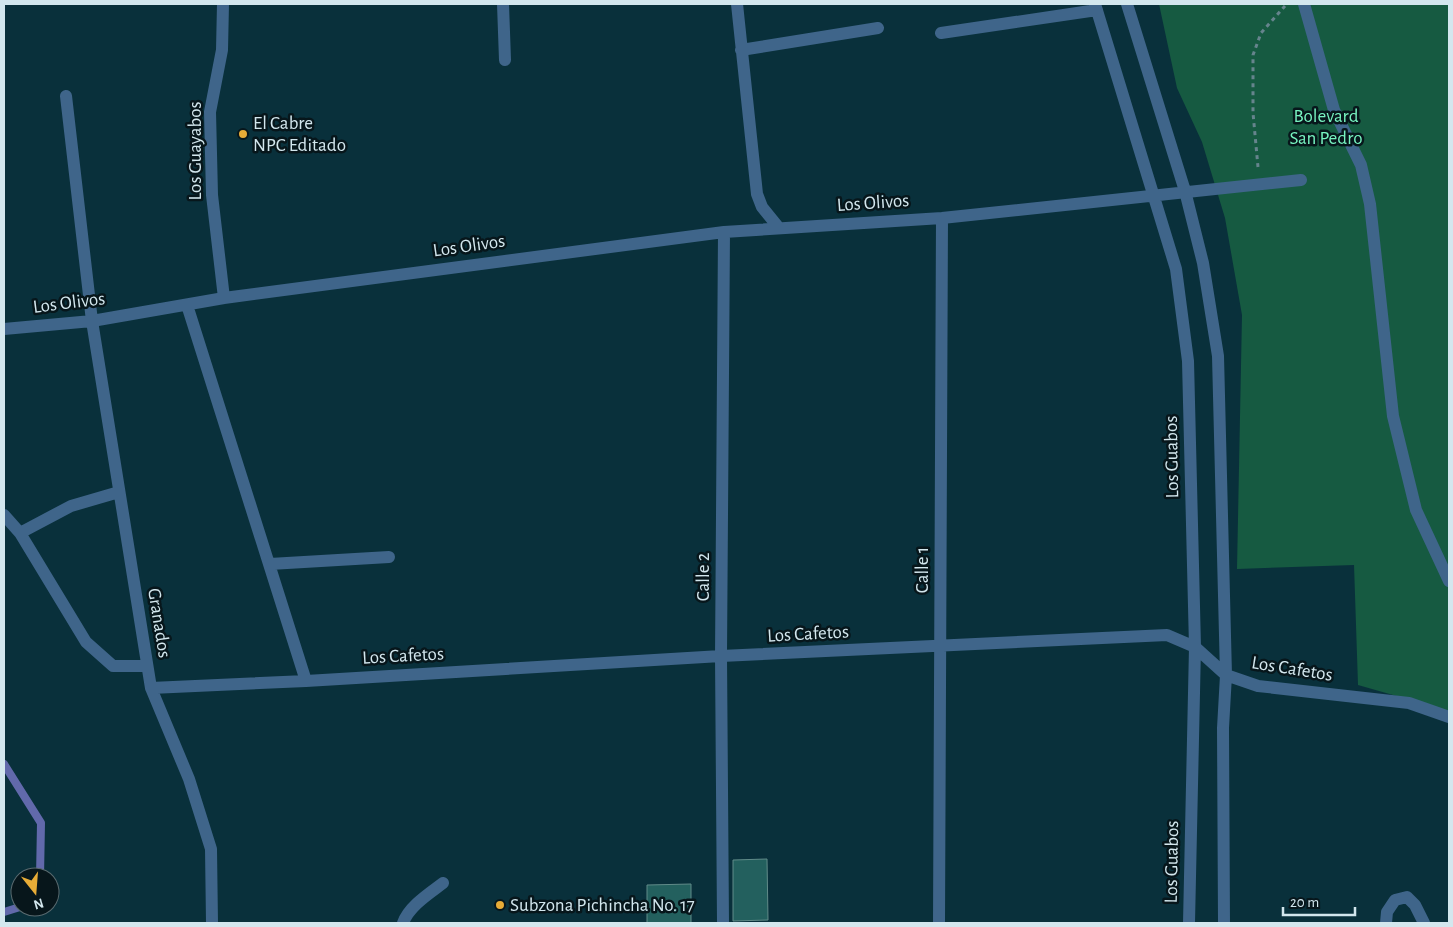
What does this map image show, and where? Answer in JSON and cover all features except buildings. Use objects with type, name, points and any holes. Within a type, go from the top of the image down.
[{"type":"street","name":"Los Guayabos","points":[[223,4],[222,50],[210,112],[212,195],[224,298]]},
{"type":"street","points":[[503,4],[505,60]]},
{"type":"street","points":[[737,4],[756,194],[762,208],[779,228]]},
{"type":"street","points":[[1127,4],[1185,191],[1203,263],[1218,356],[1226,675],[1223,728],[1224,923]]},
{"type":"street","points":[[1304,4],[1334,110],[1361,165],[1370,204],[1392,416],[1416,510],[1449,581]]},
{"type":"street","points":[[941,33],[1096,7]]},
{"type":"street","name":"Los Guabos","points":[[1096,7],[1176,269],[1188,361],[1195,647],[1189,923]]},
{"type":"street","points":[[741,50],[878,28]]},
{"type":"street","name":"Granados","points":[[66,96],[92,321],[147,666],[151,688],[189,779],[211,849],[212,923]]},
{"type":"street","name":"Los Olivos","points":[[4,329],[92,321],[224,298],[724,232],[942,218],[1301,180]]},
{"type":"street","name":"Calle 1","points":[[939,923],[942,218]]},
{"type":"street","name":"Calle 2","points":[[722,923],[721,656],[724,232]]},
{"type":"street","points":[[187,305],[306,681]]},
{"type":"street","points":[[20,533],[70,506],[119,492]]},
{"type":"street","points":[[4,515],[20,533],[86,642],[113,666],[147,666]]},
{"type":"street","points":[[270,564],[389,557]]},
{"type":"street","name":"Los Cafetos","points":[[151,688],[306,681],[721,656],[1167,635],[1195,647],[1226,675],[1258,686],[1408,703],[1449,717]]},
{"type":"street","points":[[403,923],[404,918],[418,903],[444,882]]},
{"type":"street","points":[[1386,923],[1387,912],[1395,900],[1407,898],[1415,905],[1424,923]]},
{"type":"path","points":[[1259,184],[1253,112],[1253,55],[1261,33],[1287,4]]},
{"type":"green space","name":"Bolevard San Pedro","points":[[1159,4],[1449,4],[1449,711],[1358,685],[1354,565],[1237,569],[1242,315],[1225,218],[1202,142],[1177,88]]},
{"type":"waterway","points":[[4,764],[41,823],[40,867]]},
{"type":"waterway","points":[[4,912],[10,910]]},
{"type":"place","name":"El Cabre NPC Editado","points":[[243,134]]},
{"type":"place","name":"Subzona Pichincha No. 17","points":[[500,905]]}]
